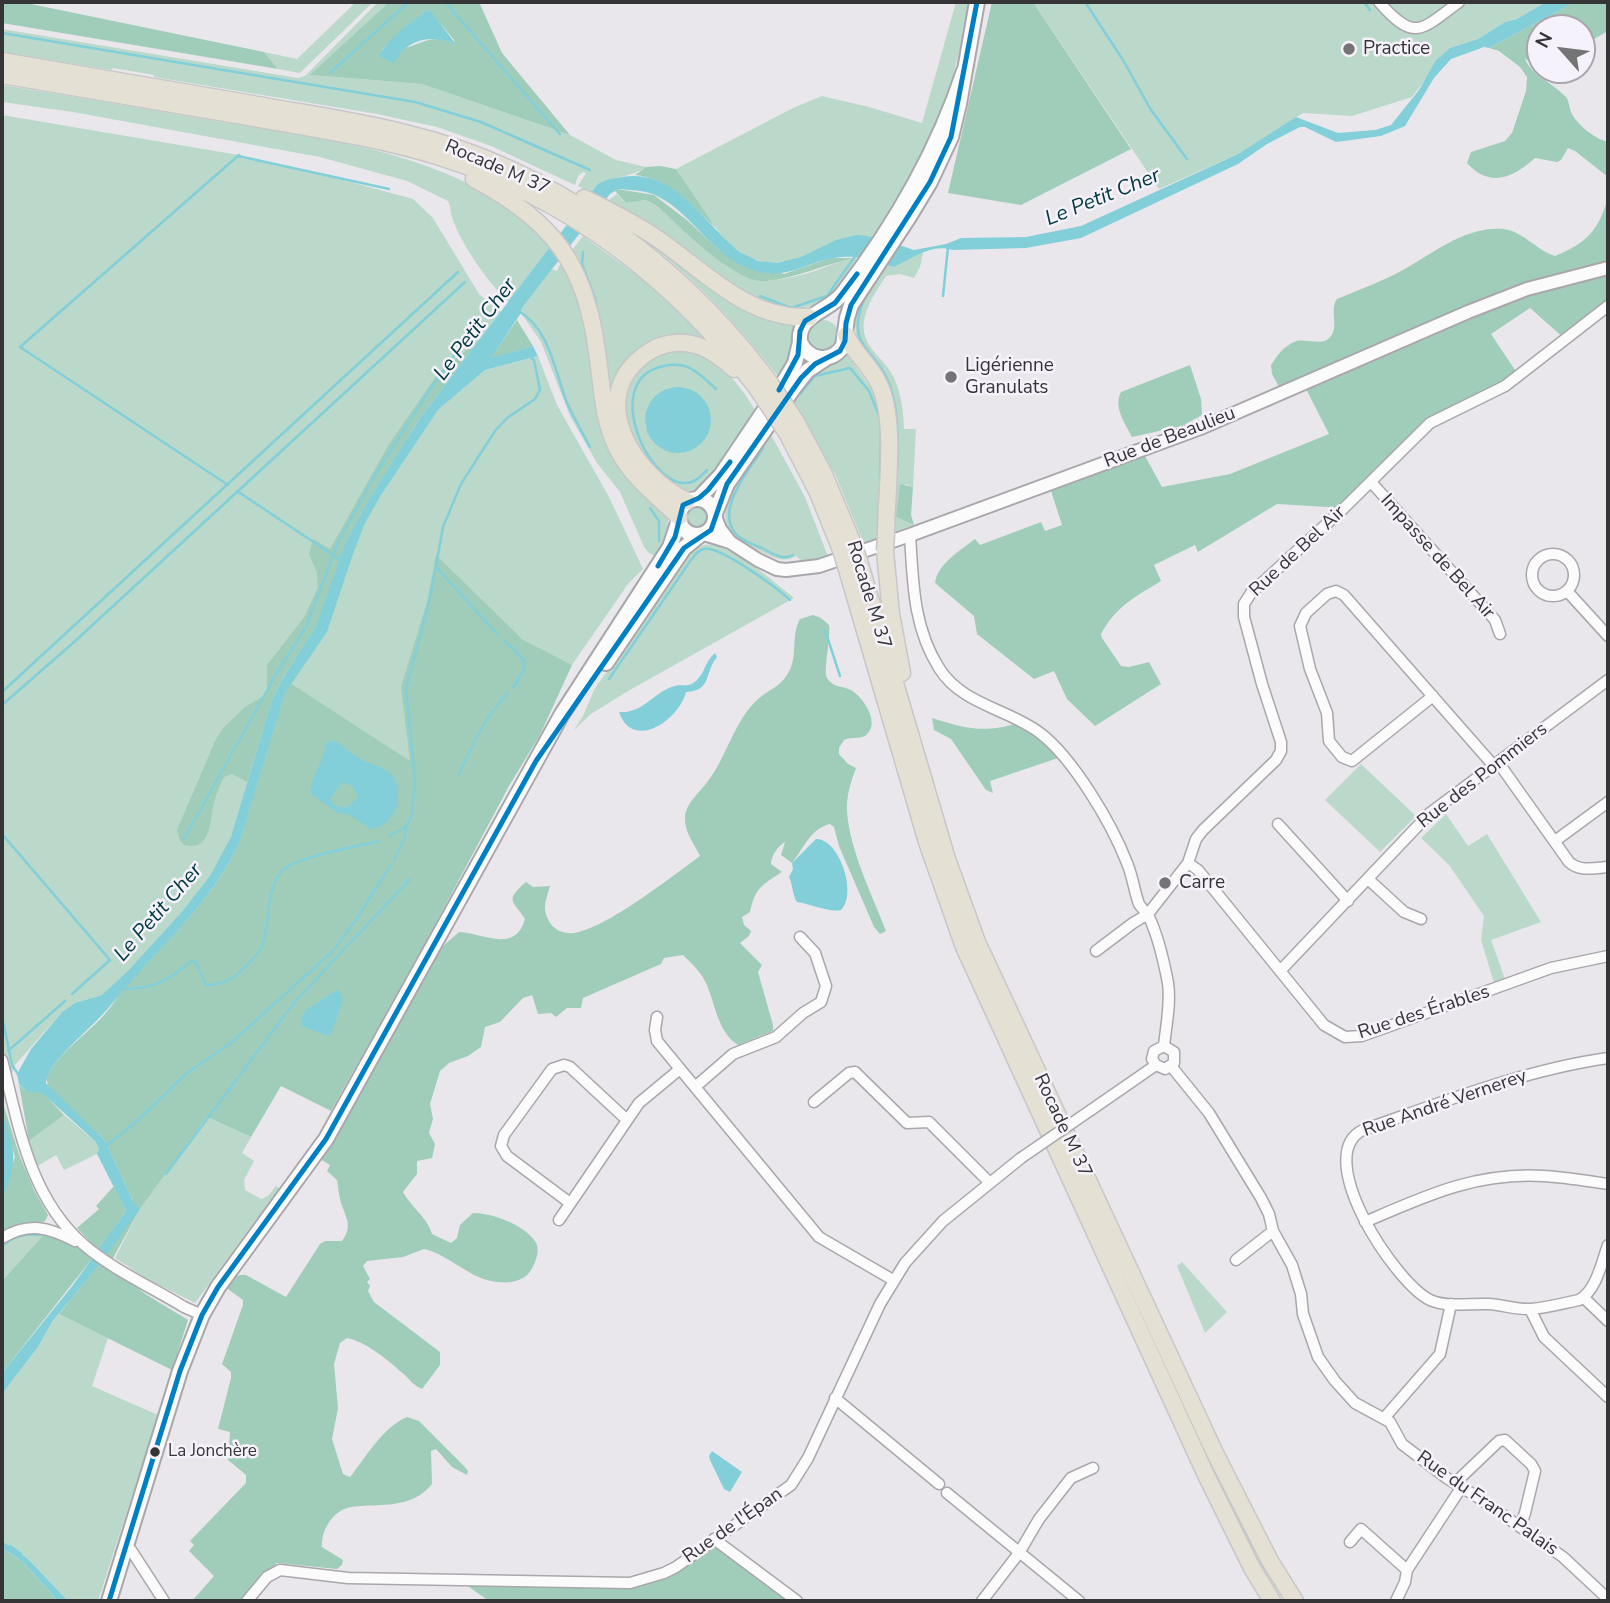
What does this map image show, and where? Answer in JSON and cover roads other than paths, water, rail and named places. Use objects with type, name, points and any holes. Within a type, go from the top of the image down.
[{"type":"highway","name":"Rocade M 37","points":[[2,61],[113,87]]},
{"type":"highway","name":"Rocade M 37","points":[[2,75],[113,87],[348,121],[410,134],[468,152],[542,185],[596,217],[641,266],[689,308],[761,382],[791,426],[818,493],[850,556],[911,738],[947,859],[993,980],[1215,1453],[1259,1540],[1295,1601]]},
{"type":"highway","name":"Rocade M 37","points":[[149,93],[356,136],[439,157],[510,185],[565,199]]},
{"type":"highway","points":[[439,157],[461,173],[516,204],[544,227],[566,257],[584,289],[592,315],[604,408],[615,445],[640,481],[679,519]]},
{"type":"highway","points":[[565,199],[596,217],[654,236],[722,288],[744,301],[780,315],[814,315]]},
{"type":"highway","points":[[846,333],[875,377],[886,404],[888,429],[885,551],[891,614],[908,700],[911,738]]},
{"type":"highway","points":[[693,499],[663,488],[646,472],[624,437],[618,403],[620,388],[627,373],[653,349],[670,343],[684,343],[699,346],[715,354],[761,382]]},
{"type":"highway","name":"Rocade M 37","points":[[850,556],[927,842],[964,947],[1206,1475],[1252,1568],[1272,1601]]},
{"type":"main road","points":[[109,1601],[180,1371],[202,1314],[223,1279],[326,1139],[562,713],[670,547],[680,509],[721,475],[785,380],[795,363],[802,326],[839,298],[871,263],[888,239],[936,146],[964,71],[977,2]]},
{"type":"main road","points":[[536,761],[684,548],[711,530],[727,484],[793,389],[807,371],[840,351],[851,305],[871,263]]},
{"type":"main road","points":[[814,315],[832,315],[838,319],[846,333]]},
{"type":"main road","points":[[800,342],[810,355],[825,359]]},
{"type":"main road","points":[[693,499],[708,501],[716,516]]},
{"type":"main road","points":[[679,519],[684,530],[702,534]]},
{"type":"street","points":[[1379,2],[1398,22],[1414,29],[1425,27],[1459,2]]},
{"type":"street","name":"Rue de Beaulieu","points":[[702,534],[730,542],[770,566],[786,570],[819,566],[1203,427],[1527,289],[1608,268]]},
{"type":"street","name":"Rue de Bel Air","points":[[1096,951],[1148,914],[1188,863],[1196,839],[1203,830],[1276,760],[1281,751],[1282,742],[1262,684],[1244,617],[1247,598],[1430,423],[1505,386],[1608,306]]},
{"type":"street","name":"Impasse de Bel Air","points":[[1371,482],[1495,620],[1500,634]]},
{"type":"street","name":"Rue de Beaulieu","points":[[716,516],[720,529],[730,542]]},
{"type":"street","points":[[910,535],[914,605],[922,632],[940,669],[966,695],[1023,722],[1041,734],[1064,756],[1083,781],[1127,863],[1139,904],[1148,914],[1168,987],[1164,1046]]},
{"type":"street","points":[[1551,554],[1567,560],[1574,575],[1567,591],[1552,596],[1536,589],[1532,572],[1536,562],[1551,554]]},
{"type":"street","points":[[1567,591],[1608,636]]},
{"type":"street","points":[[1433,696],[1352,761],[1342,757],[1329,741],[1327,713],[1307,659],[1300,626],[1303,617],[1327,594],[1340,592],[1496,763],[1575,867],[1608,867]]},
{"type":"street","name":"Rue des Pommiers","points":[[1280,971],[1430,813],[1608,680]]},
{"type":"street","points":[[1555,841],[1608,802]]},
{"type":"street","points":[[1278,824],[1348,901]]},
{"type":"street","name":"Rue des Érables","points":[[1188,863],[1198,870],[1325,1025],[1339,1035],[1353,1037],[1551,968],[1608,956]]},
{"type":"street","points":[[1368,879],[1404,912],[1422,919]]},
{"type":"street","points":[[695,1087],[733,1054],[776,1037],[803,1013],[821,1002],[825,986],[815,953],[800,937]]},
{"type":"street","points":[[657,1017],[655,1037],[819,1237],[893,1280]]},
{"type":"street","points":[[1164,1046],[1171,1049],[1175,1055],[1171,1066],[1161,1069],[1156,1065],[1153,1059],[1154,1051],[1164,1046]]},
{"type":"street","name":"Rue André Vernerey","points":[[1584,1298],[1530,1309],[1488,1304],[1451,1304],[1431,1300],[1415,1289],[1383,1252],[1365,1223],[1346,1157],[1350,1140],[1358,1132],[1498,1084],[1608,1058]]},
{"type":"street","points":[[2,1060],[32,1169],[60,1221],[106,1260],[184,1307],[202,1314]]},
{"type":"street","name":"Rue de l'Épan","points":[[247,1601],[267,1577],[280,1570],[348,1578],[630,1583],[664,1573],[791,1485],[808,1458],[893,1280],[905,1262],[943,1221],[1021,1158],[1156,1065]]},
{"type":"street","points":[[570,1203],[507,1156],[501,1146],[504,1135],[552,1069],[558,1066],[570,1067],[627,1120]]},
{"type":"street","points":[[1171,1066],[1209,1113],[1261,1198],[1269,1214],[1272,1231],[1292,1265],[1301,1294],[1303,1314],[1322,1363],[1355,1403],[1385,1417],[1440,1354],[1451,1304]]},
{"type":"street","points":[[559,1220],[639,1103],[680,1069]]},
{"type":"street","points":[[814,1102],[849,1073],[855,1072],[907,1123],[929,1122],[989,1182]]},
{"type":"street","points":[[1365,1223],[1440,1190],[1495,1177],[1545,1176],[1608,1184]]},
{"type":"street","points":[[51,1230],[60,1221]]},
{"type":"street","points":[[2,1238],[24,1228],[51,1230],[89,1248]]},
{"type":"street","points":[[1236,1260],[1272,1231]]},
{"type":"street","points":[[1608,1244],[1592,1286],[1584,1298],[1608,1321]]},
{"type":"street","points":[[1530,1309],[1544,1337],[1608,1397]]},
{"type":"street","points":[[835,1398],[939,1484]]},
{"type":"street","name":"Rue du Franc Palais","points":[[1385,1417],[1402,1444],[1572,1564],[1608,1599]]},
{"type":"street","points":[[1395,1601],[1405,1582],[1407,1570],[1458,1485],[1499,1441],[1505,1440],[1535,1471],[1520,1527]]},
{"type":"street","points":[[982,1601],[1018,1553],[1039,1518],[1072,1478],[1093,1468]]},
{"type":"street","points":[[947,1493],[1079,1601]]},
{"type":"street","points":[[1350,1542],[1361,1529],[1407,1570]]},
{"type":"street","points":[[714,1539],[797,1601]]},
{"type":"street","points":[[126,1547],[131,1550],[164,1601]]},
{"type":"water","points":[[1546,2],[1575,2],[1553,14],[1526,14],[1526,28],[1489,48],[1484,47],[1451,59],[1434,78],[1405,126],[1381,136],[1336,142],[1300,127],[1267,144],[1238,164],[1081,238],[1026,248],[937,249],[922,253],[894,267],[862,258],[842,257],[788,272],[766,273],[739,264],[726,255],[680,212],[655,195],[618,189],[610,194],[522,308],[491,358],[533,346],[538,356],[485,370],[438,410],[365,523],[327,632],[285,693],[240,841],[219,879],[179,929],[51,1069],[46,1083],[105,1141],[133,1201],[140,1209],[52,1322],[38,1347],[2,1394],[2,1373],[73,1285],[126,1211],[97,1154],[99,1149],[95,1141],[42,1093],[28,1092],[19,1084],[17,1074],[31,1049],[62,1012],[75,1003],[102,995],[181,913],[210,876],[231,837],[272,700],[316,626],[346,542],[369,499],[420,418],[597,185],[622,177],[641,176],[658,181],[687,201],[740,252],[758,261],[777,263],[801,257],[836,240],[857,235],[875,237],[914,250],[946,244],[961,238],[1026,237],[1081,226],[1238,154],[1296,117],[1338,133],[1375,130],[1391,125],[1419,90],[1436,60],[1450,48],[1478,39],[1505,22],[1517,19]]},
{"type":"water","points":[[427,10],[432,12],[457,46],[444,40],[430,39],[409,45],[393,63],[379,56],[394,37]]},
{"type":"water","points":[[678,387],[691,390],[701,397],[708,407],[711,420],[708,433],[701,443],[691,450],[678,453],[665,450],[655,443],[648,433],[645,420],[648,407],[655,397],[665,390]]},
{"type":"water","points":[[715,653],[717,657],[704,685],[686,692],[675,713],[665,721],[645,731],[634,730],[626,724],[619,712],[628,712],[642,706],[661,692],[675,686],[693,683]]},
{"type":"water","points":[[334,740],[357,757],[384,769],[394,778],[398,793],[396,809],[378,828],[371,829],[350,815],[336,812],[310,793],[326,743]],"holes":[[[343,782],[352,786],[358,797],[347,808],[334,805],[330,799]]]},
{"type":"water","points":[[816,839],[832,847],[844,868],[848,892],[841,910],[797,902],[794,896],[789,877],[793,869],[792,863]]},
{"type":"water","points":[[339,989],[343,1000],[331,1034],[328,1036],[302,1026],[301,1017],[307,1009]]},
{"type":"water","points":[[2,1113],[10,1135],[13,1165],[2,1197]]},
{"type":"water","points":[[712,1451],[742,1472],[730,1492],[724,1489],[710,1460]]},
{"type":"water","points":[[2,1541],[27,1558],[68,1601],[58,1601],[23,1562],[2,1548]]},
{"type":"waterway","points":[[330,73],[409,2]]},
{"type":"waterway","points":[[445,2],[560,134]]},
{"type":"waterway","points":[[1085,2],[1123,60],[1151,110],[1187,159]]},
{"type":"waterway","points":[[1364,2],[1370,10]]},
{"type":"waterway","points":[[2,33],[415,102],[481,122],[590,170]]},
{"type":"waterway","points":[[228,485],[20,347],[239,155]]},
{"type":"waterway","points":[[238,156],[389,189]]},
{"type":"waterway","points":[[943,296],[948,247]]},
{"type":"waterway","points":[[583,252],[582,264],[595,299],[604,350]]},
{"type":"waterway","points":[[760,296],[791,308],[827,296],[856,255]]},
{"type":"waterway","points":[[2,692],[458,272]]},
{"type":"waterway","points":[[2,705],[73,643],[465,282]]},
{"type":"waterway","points":[[865,297],[859,314],[860,338],[884,373],[893,396],[897,426],[897,468]]},
{"type":"waterway","points":[[520,312],[538,329],[545,341],[567,403],[590,447]]},
{"type":"waterway","name":"Le Petit Cher","points":[[184,839],[278,671],[306,627],[338,543],[375,475],[437,379],[468,337]]},
{"type":"waterway","points":[[389,836],[406,827],[412,815],[415,780],[406,689],[430,599],[443,527],[461,484],[495,431],[507,418],[535,399],[540,390],[534,360],[530,357]]},
{"type":"waterway","points":[[707,470],[695,480],[685,483],[671,479],[657,468],[637,431],[633,411],[634,392],[643,377],[669,365],[691,369],[716,389]]},
{"type":"waterway","points":[[800,394],[815,376],[850,368],[869,391],[880,418]]},
{"type":"waterway","points":[[880,477],[881,431]]},
{"type":"waterway","points":[[763,448],[731,503],[731,526],[740,538],[773,554],[781,557],[793,555]]},
{"type":"waterway","points":[[237,491],[342,561]]},
{"type":"waterway","points":[[650,508],[659,521],[659,541]]},
{"type":"waterway","points":[[609,679],[691,560],[704,549],[723,554],[735,561],[790,600]]},
{"type":"waterway","points":[[436,567],[499,636]]},
{"type":"waterway","points":[[825,630],[840,676]]},
{"type":"waterway","points":[[505,641],[525,661],[523,671],[513,688]]},
{"type":"waterway","points":[[459,775],[480,731],[508,693]]},
{"type":"waterway","points":[[394,860],[404,839],[406,827]]},
{"type":"waterway","name":"Le Petit Cher","points":[[2,834],[110,960],[72,994]]},
{"type":"waterway","points":[[121,989],[142,988],[159,983],[191,961],[195,961],[206,985],[222,983],[231,978],[240,972],[261,948],[270,898],[276,879],[282,871],[300,861],[379,841]]},
{"type":"waterway","points":[[106,1146],[136,1122],[187,1073],[231,1043],[333,951],[390,866]]},
{"type":"waterway","points":[[166,1174],[293,1004],[410,879]]},
{"type":"waterway","points":[[8,1051],[65,1001]]},
{"type":"waterway","points":[[2,1016],[12,1065],[18,1074]]},
{"type":"waterway","points":[[2,1246],[20,1236],[40,1235]]},
{"type":"waterway","points":[[10,1546],[21,1554]]},
{"type":"place","name":"Practice","points":[[1349,49]]},
{"type":"place","name":"Ligérienne Granulats","points":[[951,377]]},
{"type":"place","name":"Carre","points":[[1165,883]]},
{"type":"place","name":"La Jonchère","points":[[155,1452]]}]
